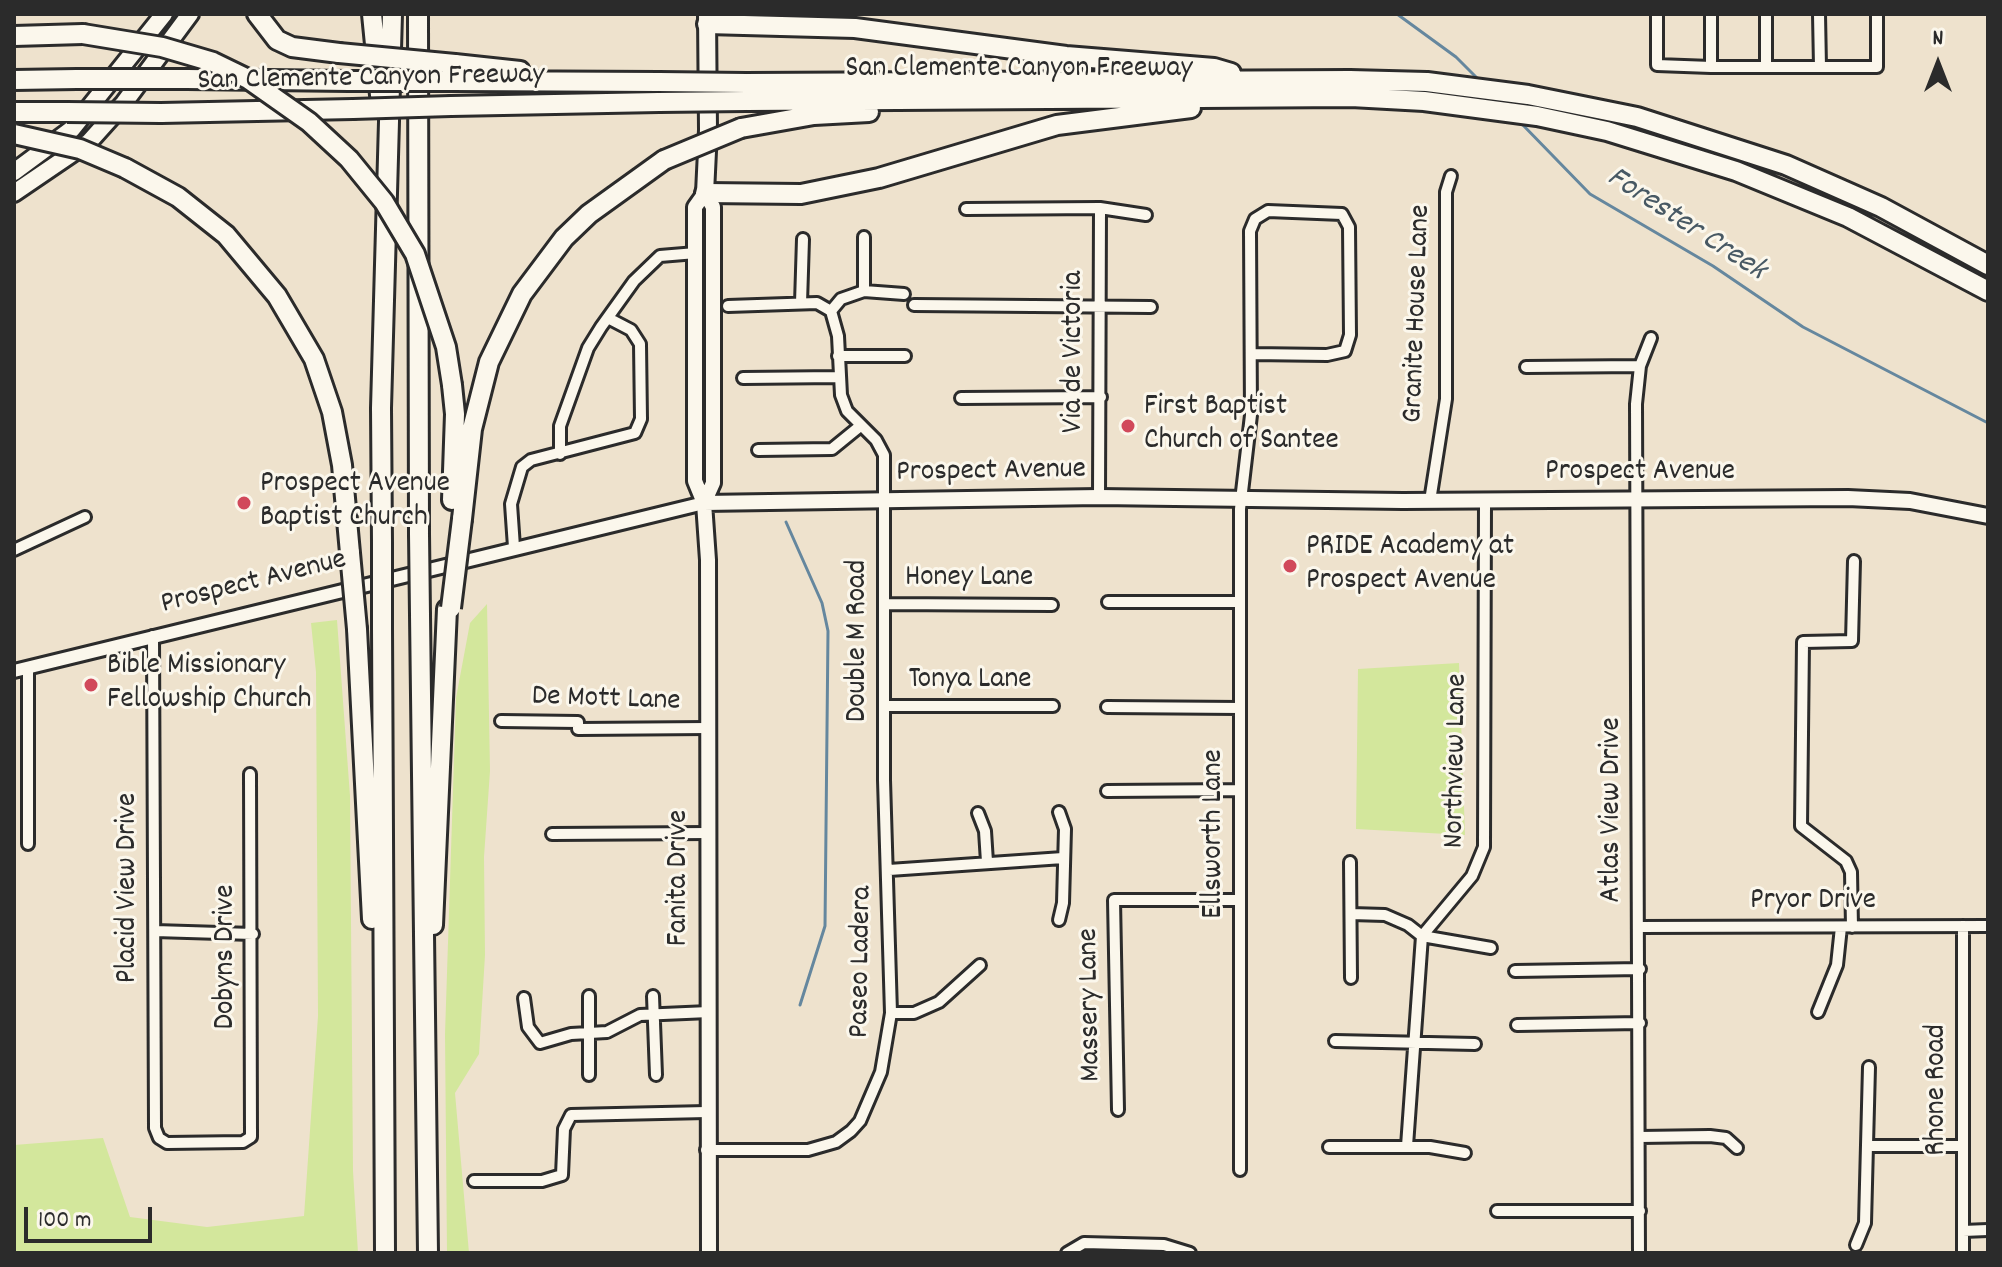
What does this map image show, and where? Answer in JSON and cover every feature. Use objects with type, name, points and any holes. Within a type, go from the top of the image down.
[{"type":"highway","points":[[257,14],[277,40],[292,47],[454,73]]},
{"type":"highway","points":[[372,14],[388,180]]},
{"type":"highway","points":[[385,1253],[381,408],[392,14]]},
{"type":"highway","points":[[418,14],[419,534],[428,1253]]},
{"type":"highway","points":[[707,19],[919,34],[1066,56],[1214,68],[1256,80]]},
{"type":"highway","points":[[14,36],[83,34],[162,47],[213,62],[248,79],[309,122],[349,159],[384,202],[415,254],[446,347],[452,385],[454,480],[449,609]]},
{"type":"highway","name":"San Clemente Canyon Freeway","points":[[14,80],[349,81],[454,73],[659,82],[746,92],[1424,101],[1537,116],[1607,131],[1736,171],[1848,217],[1988,291]]},
{"type":"highway","name":"San Clemente Canyon Freeway","points":[[14,112],[161,113],[659,102],[746,92],[1256,80],[1402,82],[1578,104],[1652,121],[1786,165],[1881,207],[1988,265]]},
{"type":"highway","points":[[425,1040],[429,1030],[443,658],[472,429],[489,362],[522,294],[564,238],[589,214],[664,160],[741,128],[814,115],[1112,98]]},
{"type":"highway","points":[[705,193],[801,194],[879,178],[1057,125],[1271,98]]},
{"type":"highway","points":[[14,134],[80,149],[125,168],[178,197],[226,235],[277,296],[314,359],[332,412],[342,465],[357,629],[362,775],[384,1097]]},
{"type":"main road","points":[[14,172],[72,129],[164,14]]},
{"type":"main road","points":[[14,193],[89,142],[124,103],[190,14]]},
{"type":"main road","name":"Fanita Drive","points":[[704,503],[713,483],[713,207],[705,193],[707,19]]},
{"type":"main road","name":"Fanita Drive","points":[[705,193],[695,207],[695,481],[704,503],[708,560],[709,1012],[706,1150],[709,1253]]},
{"type":"main road","name":"Prospect Avenue","points":[[704,503],[1099,497],[1430,501],[1878,499],[1944,506],[1988,516]]},
{"type":"street","points":[[1657,14],[1657,65],[1711,67],[1877,67],[1877,14]]},
{"type":"street","points":[[1711,14],[1711,67]]},
{"type":"street","points":[[1766,14],[1766,67]]},
{"type":"street","points":[[1819,14],[1820,67]]},
{"type":"street","name":"Granite House Lane","points":[[1430,501],[1446,399],[1446,192],[1451,176]]},
{"type":"street","points":[[966,209],[1100,208],[1146,215]]},
{"type":"street","name":"Via de Victoria","points":[[1099,497],[1100,208]]},
{"type":"street","name":"Ellsworth Lane","points":[[1240,1170],[1241,499],[1251,415],[1250,231],[1255,219],[1268,211],[1342,214],[1349,227],[1350,335],[1345,351],[1327,355],[1252,354]]},
{"type":"street","points":[[864,237],[864,291]]},
{"type":"street","points":[[801,303],[803,239]]},
{"type":"street","points":[[560,454],[560,426],[588,348],[608,318],[634,281],[660,256],[696,253]]},
{"type":"street","points":[[728,306],[817,303],[831,311],[841,299],[864,291],[904,294]]},
{"type":"street","points":[[914,305],[1099,304],[1151,307]]},
{"type":"street","name":"Double M Road","points":[[831,311],[836,318],[838,377],[847,411],[859,427],[876,440],[884,455],[884,780]]},
{"type":"street","points":[[514,547],[511,504],[522,467],[531,460],[629,437],[635,433],[641,419],[640,344],[631,330],[608,318]]},
{"type":"street","name":"Atlas View Drive","points":[[1639,1253],[1636,501],[1640,366],[1651,338]]},
{"type":"street","points":[[838,356],[905,356]]},
{"type":"street","points":[[1526,367],[1640,366]]},
{"type":"street","points":[[743,378],[838,377]]},
{"type":"street","points":[[961,398],[1101,397]]},
{"type":"street","points":[[758,450],[832,449],[859,427]]},
{"type":"street","name":"Northview Lane","points":[[1422,936],[1472,876],[1484,847],[1485,501]]},
{"type":"street","name":"Prospect Avenue","points":[[14,671],[704,503]]},
{"type":"street","points":[[14,550],[85,517]]},
{"type":"street","points":[[1818,1012],[1837,965],[1846,927],[1851,872],[1846,861],[1801,826],[1803,642],[1852,641],[1854,561]]},
{"type":"street","points":[[1108,602],[1240,602]]},
{"type":"street","name":"Honey Lane","points":[[885,604],[1052,605]]},
{"type":"street","name":"Placid View Drive","points":[[153,636],[155,1128],[159,1138],[167,1143],[250,1140]]},
{"type":"street","points":[[28,668],[28,844]]},
{"type":"street","name":"Tonya Lane","points":[[886,706],[1053,706]]},
{"type":"street","points":[[1107,707],[1240,708]]},
{"type":"street","name":"De Mott Lane","points":[[501,721],[578,722],[578,729],[708,728]]},
{"type":"street","name":"Dobyns Drive","points":[[250,774],[253,934],[250,1140]]},
{"type":"street","name":"Paseo Ladera","points":[[706,1150],[808,1150],[836,1142],[860,1121],[881,1072],[891,1013],[884,780]]},
{"type":"street","points":[[1107,791],[1240,790]]},
{"type":"street","points":[[1059,812],[1065,829],[1063,903],[1059,920]]},
{"type":"street","points":[[978,813],[985,831],[987,862]]},
{"type":"street","points":[[552,834],[709,833]]},
{"type":"street","points":[[889,870],[1063,858]]},
{"type":"street","points":[[1350,862],[1351,978]]},
{"type":"street","name":"Massery Lane","points":[[1118,1110],[1114,900],[1240,900]]},
{"type":"street","points":[[1351,914],[1392,917],[1422,936],[1491,948]]},
{"type":"street","name":"Rhone Road","points":[[1963,926],[1963,1253]]},
{"type":"street","name":"Pryor Drive","points":[[1639,927],[1988,926]]},
{"type":"street","points":[[155,931],[253,934]]},
{"type":"street","points":[[1407,1146],[1412,1041],[1422,936]]},
{"type":"street","points":[[891,1013],[922,1011],[939,1002],[980,965]]},
{"type":"street","points":[[1515,971],[1640,969]]},
{"type":"street","points":[[589,996],[589,1075]]},
{"type":"street","points":[[653,996],[656,1075]]},
{"type":"street","points":[[524,998],[528,1027],[540,1043],[571,1034],[607,1032],[640,1015],[709,1012]]},
{"type":"street","points":[[1517,1025],[1640,1023]]},
{"type":"street","points":[[1335,1041],[1475,1044]]},
{"type":"street","points":[[1856,1245],[1865,1223],[1864,1157],[1868,1146],[1869,1067]]},
{"type":"street","points":[[474,1181],[542,1181],[562,1175],[564,1129],[571,1115],[707,1112]]},
{"type":"street","points":[[1640,1137],[1710,1136],[1726,1138],[1737,1148]]},
{"type":"street","points":[[1329,1147],[1407,1146],[1465,1153]]},
{"type":"street","points":[[1868,1146],[1963,1146]]},
{"type":"street","points":[[1497,1211],[1640,1211]]},
{"type":"street","points":[[1963,1231],[1988,1230]]},
{"type":"street","points":[[1067,1253],[1084,1243],[1164,1245],[1190,1253]]},
{"type":"green space","points":[[487,604],[490,771],[484,857],[485,955],[479,1054],[455,1093],[469,1253],[447,1253],[445,1034],[456,698],[470,623]]},
{"type":"green space","points":[[337,620],[350,796],[353,1171],[358,1253],[14,1253],[14,1145],[103,1138],[130,1217],[207,1227],[304,1216],[318,1016],[316,672],[311,623]]},
{"type":"green space","points":[[1459,663],[1465,835],[1356,829],[1358,669]]},
{"type":"waterway","name":"Forester Creek","points":[[1397,14],[1456,57],[1481,82]]},
{"type":"waterway","name":"Forester Creek","points":[[1520,122],[1590,194],[1713,266],[1803,327],[1988,423]]},
{"type":"waterway","points":[[786,522],[822,603],[828,631],[825,926],[800,1005]]},
{"type":"place","name":"First Baptist Church of Santee","points":[[1128,426]]},
{"type":"place","name":"Prospect Avenue Baptist Church","points":[[244,503]]},
{"type":"place","name":"PRIDE Academy at Prospect Avenue","points":[[1290,566]]},
{"type":"place","name":"Bible Missionary Fellowship Church","points":[[91,685]]}]
